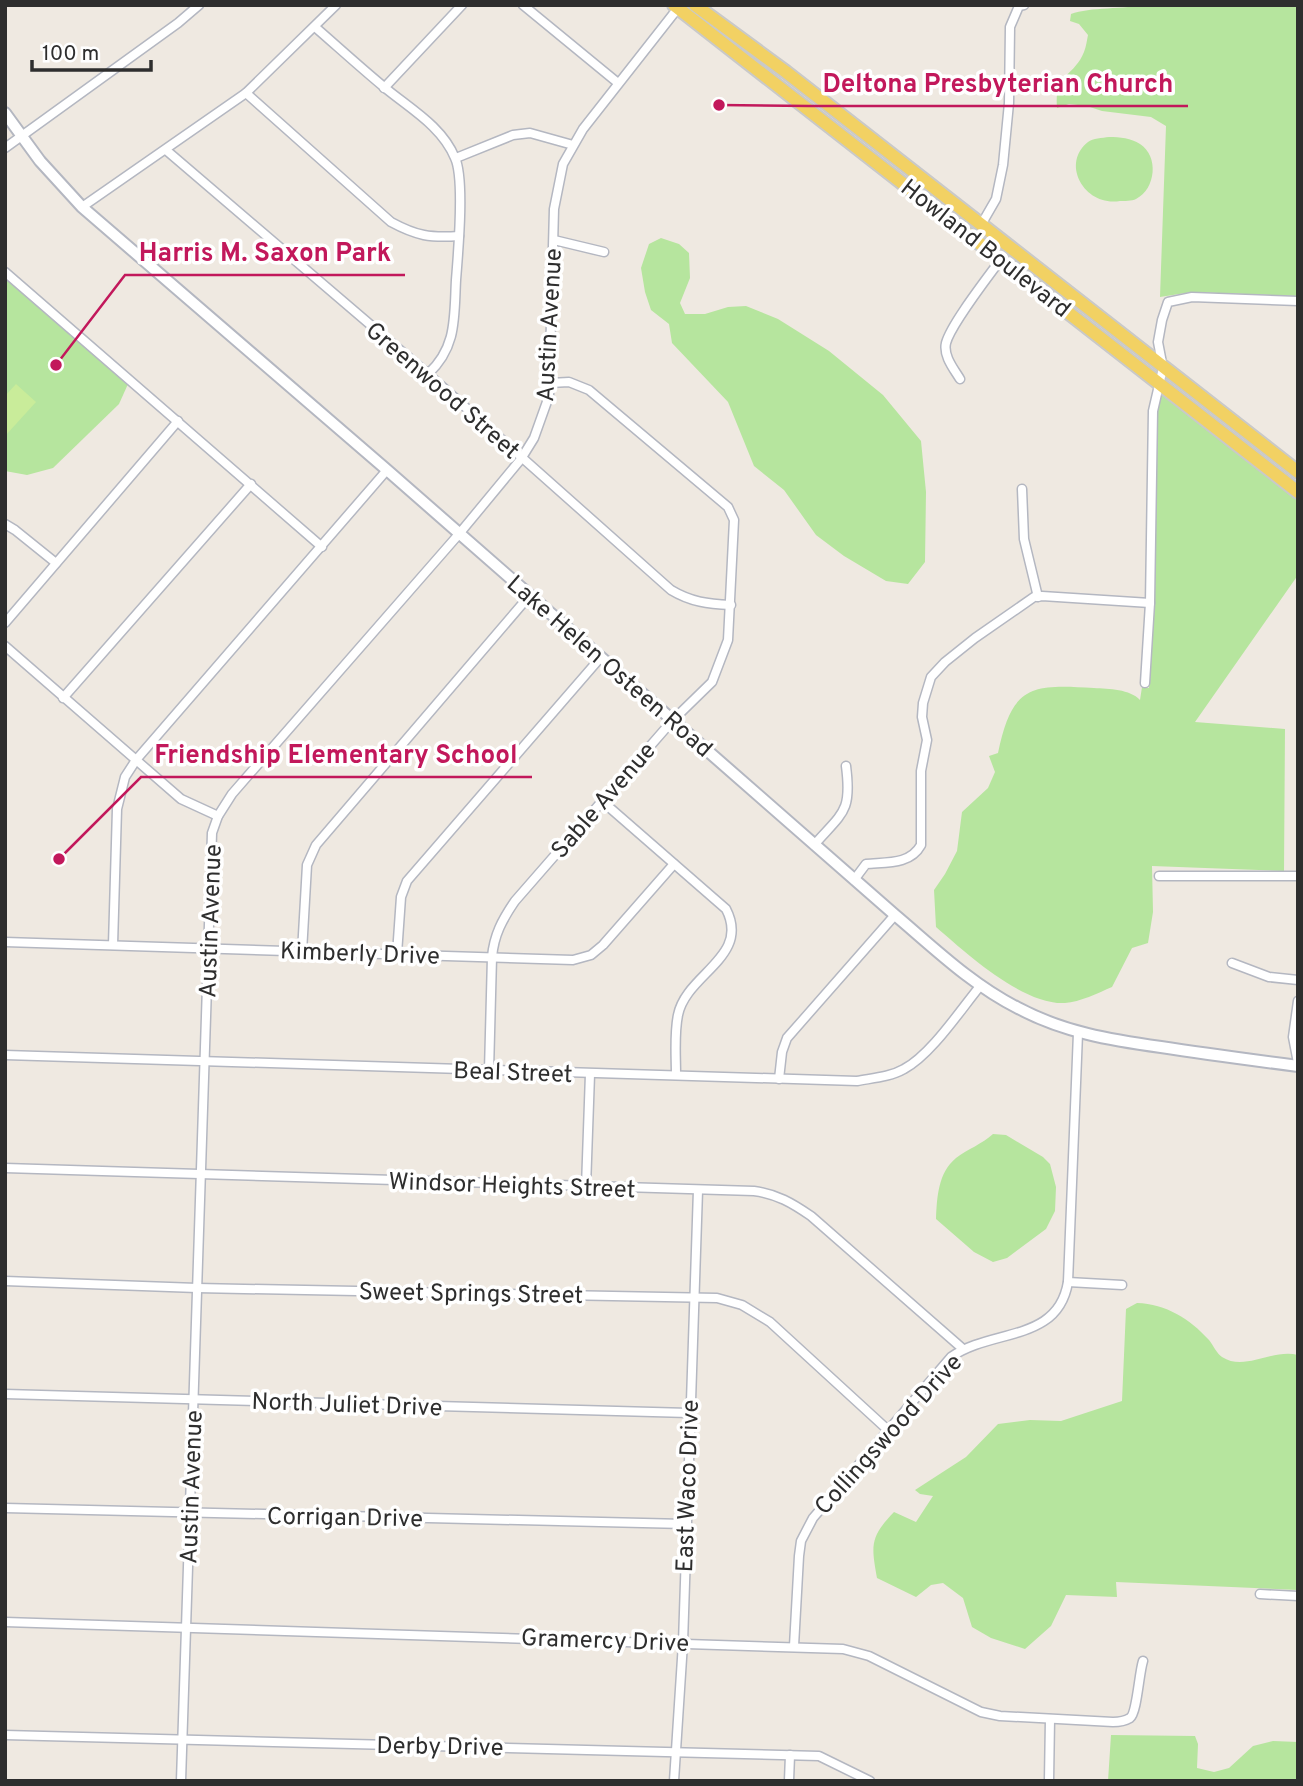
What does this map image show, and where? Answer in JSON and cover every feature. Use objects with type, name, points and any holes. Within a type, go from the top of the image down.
[{"type":"main road","name":"Howland Boulevard","points":[[695,5],[786,72],[1298,472]]},
{"type":"main road","name":"Howland Boulevard","points":[[677,6],[1298,492]]},
{"type":"street","points":[[5,148],[199,5]]},
{"type":"street","points":[[82,206],[246,93],[336,5]]},
{"type":"street","points":[[384,88],[462,5]]},
{"type":"street","points":[[523,5],[618,83]]},
{"type":"street","points":[[981,225],[996,199],[1003,165],[1009,103],[1010,27],[1019,6],[1024,5]]},
{"type":"street","name":"Austin Avenue","points":[[181,1781],[212,833],[218,816],[232,794],[459,534],[521,459],[541,424],[550,383],[554,209],[563,164],[573,145],[677,6]]},
{"type":"street","points":[[315,27],[384,88],[438,130],[456,158],[459,170],[459,236],[453,331],[439,364],[428,374]]},
{"type":"street","points":[[246,93],[391,222],[407,231],[431,238],[459,236]]},
{"type":"street","name":"Lake Helen Osteen Road","points":[[5,113],[21,137],[82,206],[854,880],[981,985],[1046,1022],[1078,1033],[1150,1046],[1298,1064]]},
{"type":"street","points":[[456,158],[513,135],[530,133],[573,145]]},
{"type":"street","name":"Greenwood Street","points":[[166,150],[428,374],[671,590],[706,604],[731,605]]},
{"type":"street","points":[[554,240],[604,252]]},
{"type":"street","points":[[960,379],[950,362],[946,343],[1001,259]]},
{"type":"street","points":[[5,272],[322,547]]},
{"type":"street","points":[[1145,683],[1150,603],[1153,411],[1163,368],[1158,342],[1168,302],[1192,297],[1298,301]]},
{"type":"street","name":"Sable Avenue","points":[[489,1071],[492,957],[494,939],[501,920],[672,721],[712,682],[728,640],[734,520],[728,507],[589,390],[569,383],[550,383]]},
{"type":"street","points":[[5,622],[178,421]]},
{"type":"street","points":[[113,946],[117,809],[125,777],[136,760],[387,470]]},
{"type":"street","points":[[63,698],[251,484]]},
{"type":"street","points":[[1022,489],[1024,539],[1038,597]]},
{"type":"street","points":[[5,524],[56,564]]},
{"type":"street","points":[[302,952],[307,865],[316,845],[530,595]]},
{"type":"street","points":[[854,880],[866,864],[901,861],[917,854],[921,845],[920,771],[927,740],[922,717],[923,703],[931,677],[945,662],[975,638],[1038,597],[1150,603]]},
{"type":"street","points":[[5,646],[181,799],[218,816]]},
{"type":"street","points":[[397,954],[401,897],[407,881],[601,657]]},
{"type":"street","points":[[814,845],[846,808],[849,791],[846,766]]},
{"type":"street","points":[[602,801],[726,909],[731,919],[732,939],[724,953],[687,995],[678,1015],[676,1076]]},
{"type":"street","name":"Kimberly Drive","points":[[5,942],[573,960],[591,955],[603,945],[674,864]]},
{"type":"street","points":[[1159,876],[1298,876]]},
{"type":"street","points":[[779,1079],[782,1052],[788,1038],[895,915]]},
{"type":"street","points":[[1232,963],[1269,977],[1298,980]]},
{"type":"street","name":"Beal Street","points":[[5,1055],[857,1081],[905,1069],[924,1054],[981,985]]},
{"type":"street","points":[[1298,1001],[1293,1037],[1298,1064]]},
{"type":"street","name":"Collingswood Drive","points":[[794,1646],[801,1541],[813,1518],[951,1357],[963,1349],[1038,1326],[1062,1304],[1068,1282],[1078,1033]]},
{"type":"street","points":[[586,1187],[590,1074]]},
{"type":"street","name":"Windsor Heights Street","points":[[5,1168],[772,1193],[787,1199],[811,1216],[963,1349]]},
{"type":"street","name":"East Waco Drive","points":[[674,1781],[682,1643],[698,1191]]},
{"type":"street","name":"Sweet Springs Street","points":[[5,1281],[197,1289],[717,1298],[742,1305],[770,1322],[889,1431]]},
{"type":"street","points":[[1068,1282],[1122,1284]]},
{"type":"street","name":"North Juliet Drive","points":[[5,1394],[689,1413]]},
{"type":"street","name":"Corrigan Drive","points":[[5,1508],[685,1524]]},
{"type":"street","points":[[1261,1594],[1298,1596]]},
{"type":"street","name":"Gramercy Drive","points":[[5,1622],[843,1649],[869,1656],[981,1712],[1000,1716],[1113,1722],[1131,1717],[1135,1711],[1138,1677],[1143,1661]]},
{"type":"street","points":[[1049,1781],[1050,1719]]},
{"type":"street","name":"Derby Drive","points":[[5,1735],[819,1756],[870,1781]]},
{"type":"street","points":[[789,1781],[790,1755]]},
{"type":"green space","points":[[1147,5],[1298,5],[1298,296],[1192,292],[1160,297],[1166,126],[1151,117],[1102,111],[1087,106],[1069,104],[1057,108],[1059,88],[1080,60],[1088,35],[1079,24],[1070,21],[1071,14]]},
{"type":"green space","points":[[1109,137],[1137,142],[1150,156],[1153,172],[1151,180],[1148,188],[1136,199],[1107,201],[1087,191],[1080,182],[1076,161],[1080,151],[1090,141]]},
{"type":"green space","points":[[661,238],[679,244],[689,253],[690,278],[680,303],[685,314],[705,314],[728,307],[746,306],[778,319],[829,351],[883,395],[921,441],[926,492],[925,562],[908,584],[886,581],[844,556],[816,535],[784,490],[754,466],[728,402],[672,343],[669,324],[651,310],[641,268],[649,244]]},
{"type":"green space","points":[[5,276],[128,384],[119,404],[53,468],[27,475],[5,471]]},
{"type":"green space","points":[[16,384],[36,402],[6,435],[5,396]]},
{"type":"green space","points":[[1162,392],[1298,498],[1298,575],[1195,722],[1285,729],[1284,871],[1152,866],[1153,912],[1148,943],[1132,948],[1112,987],[1077,1001],[1049,1001],[1031,996],[996,976],[936,927],[934,890],[957,851],[962,812],[988,788],[995,772],[989,756],[998,753],[1010,714],[1018,701],[1040,689],[1054,687],[1119,690],[1140,700],[1142,687],[1149,688],[1154,599],[1157,412]]},
{"type":"green space","points":[[993,1134],[1006,1135],[1043,1157],[1050,1164],[1056,1187],[1055,1211],[1046,1229],[1007,1258],[993,1262],[974,1252],[936,1219],[938,1194],[945,1171],[956,1158]]},
{"type":"green space","points":[[1137,1303],[1158,1306],[1186,1319],[1209,1340],[1220,1356],[1231,1361],[1250,1361],[1279,1354],[1298,1355],[1298,1590],[1116,1582],[1117,1597],[1066,1595],[1051,1626],[1025,1649],[991,1638],[972,1627],[963,1598],[943,1583],[931,1585],[916,1597],[877,1578],[873,1549],[880,1528],[894,1512],[916,1522],[933,1496],[920,1494],[915,1490],[966,1457],[998,1424],[1030,1420],[1061,1421],[1122,1401],[1126,1309]]},
{"type":"green space","points":[[1111,1735],[1195,1736],[1198,1744],[1197,1768],[1214,1772],[1229,1768],[1253,1746],[1273,1741],[1298,1742],[1298,1781],[1108,1781]]},
{"type":"place","name":"Deltona Presbyterian Church","points":[[719,105]]},
{"type":"place","name":"Harris M. Saxon Park","points":[[56,365]]},
{"type":"place","name":"Friendship Elementary School","points":[[59,859]]}]
